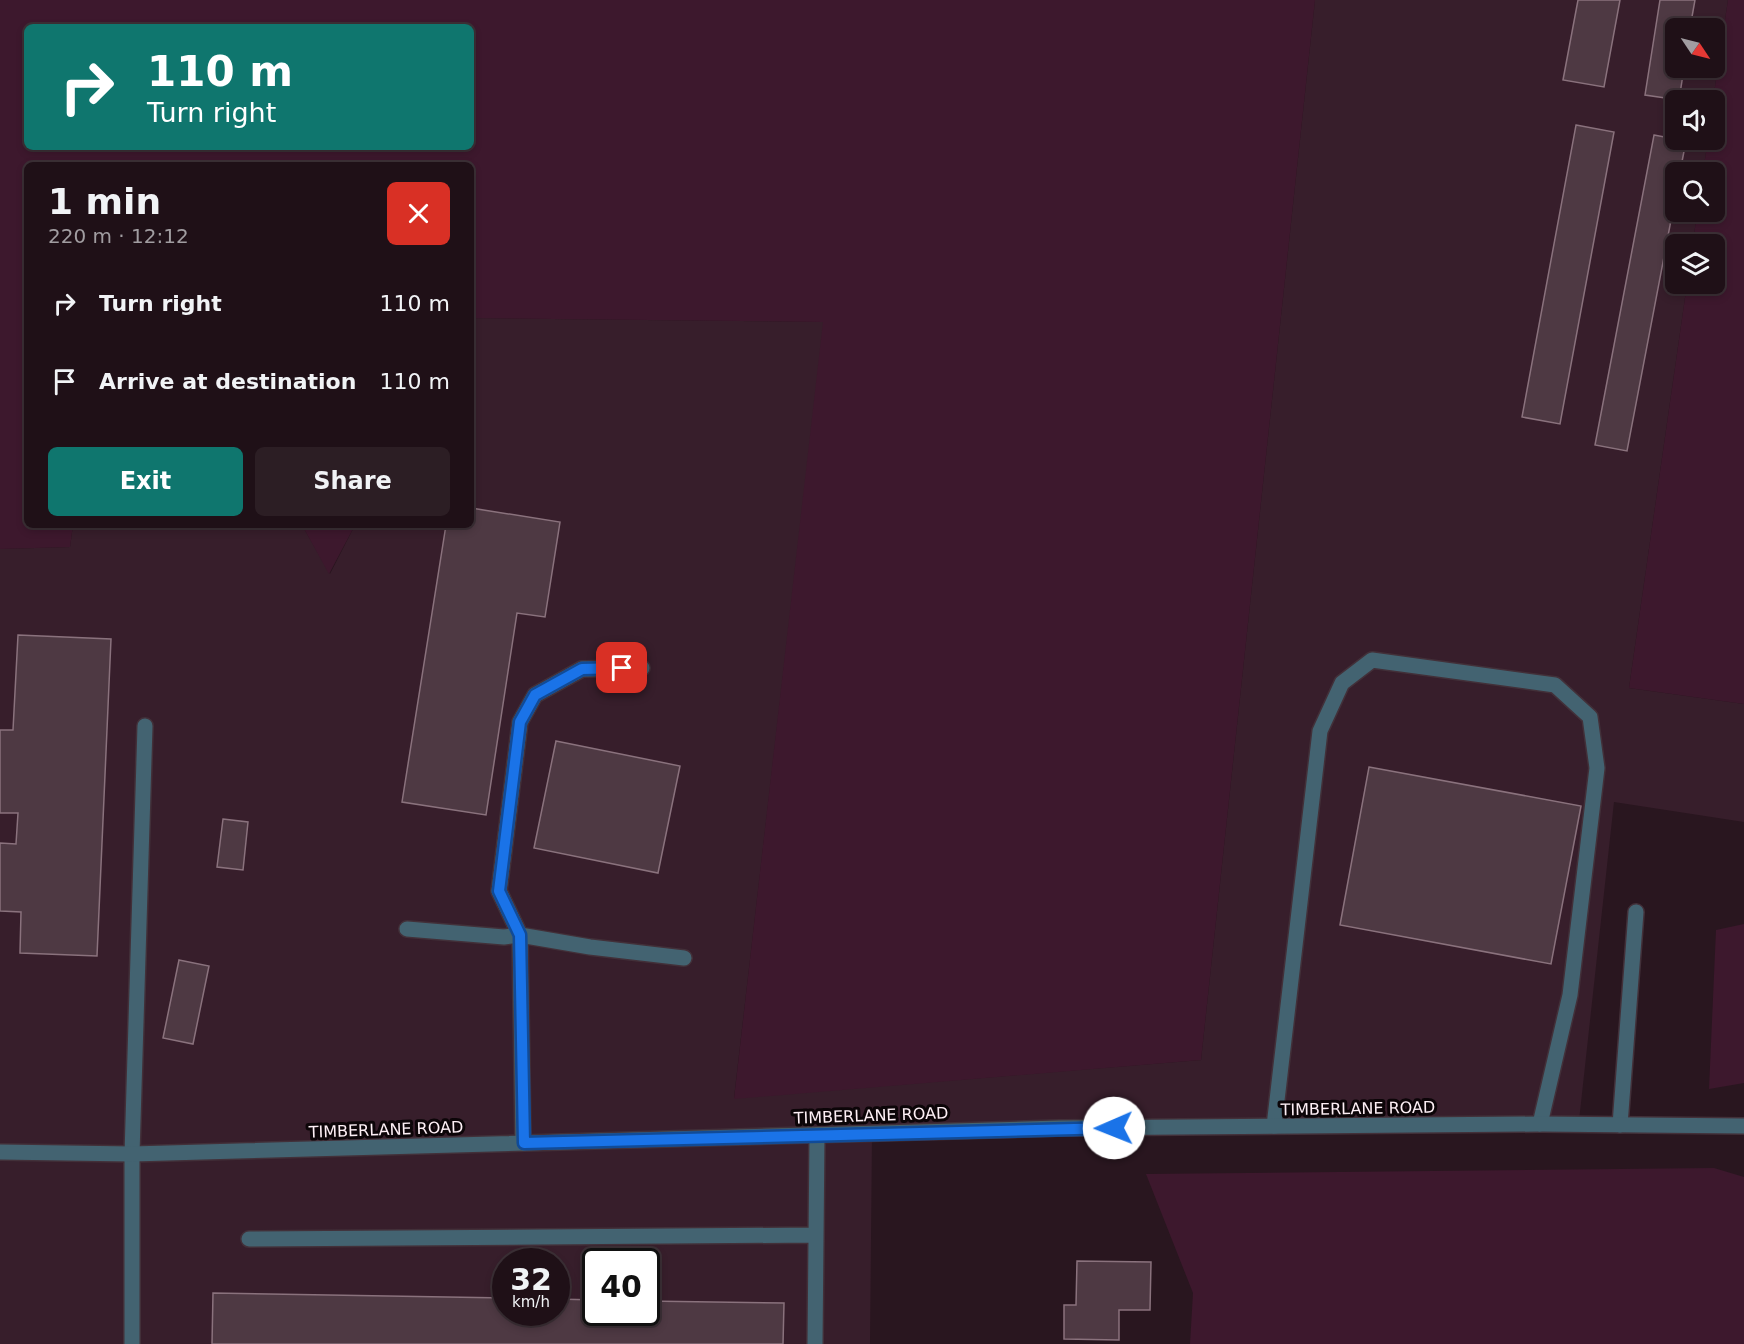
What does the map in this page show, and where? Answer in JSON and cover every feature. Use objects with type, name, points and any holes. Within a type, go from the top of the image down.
[{"type":"street","points":[[1274,1126],[1320,731],[1342,683],[1372,660],[1555,685],[1590,717],[1597,768],[1569,995],[1540,1124]]},
{"type":"street","points":[[524,1143],[520,935],[499,891],[520,722],[535,695],[582,669],[642,668]]},
{"type":"street","points":[[132,1344],[132,1154],[145,726]]},
{"type":"street","points":[[1620,1125],[1636,912]]},
{"type":"street","points":[[407,929],[504,937],[520,935],[684,958]]},
{"type":"street","name":"TIMBERLANE ROAD","points":[[0,1152],[132,1154],[1059,1128],[1540,1124],[1744,1126]]},
{"type":"street","points":[[815,1344],[817,1135]]},
{"type":"street","points":[[249,1239],[816,1235]]},
{"type":"shaded area","points":[[0,0],[1315,0],[1201,1060],[734,1099],[823,322],[474,318],[474,162],[24,162],[24,528],[73,528],[70,547],[0,549]]},
{"type":"shaded area","points":[[1315,0],[1728,0],[1725,20],[1725,18],[1665,18],[1665,78],[1716,78],[1714,90],[1665,90],[1665,150],[1706,150],[1705,162],[1665,162],[1665,222],[1696,222],[1694,234],[1665,234],[1665,294],[1686,294],[1629,688],[1744,704],[1744,822],[1614,802],[1578,1130],[872,1135],[870,1344],[0,1344],[0,549],[70,547],[73,528],[304,528],[330,574],[353,528],[474,528],[474,318],[824,322],[734,1098],[1201,1060]]},
{"type":"shaded area","points":[[1728,0],[1744,0],[1744,704],[1629,688],[1686,294],[1725,294],[1725,234],[1694,234],[1696,222],[1725,222],[1725,162],[1705,162],[1706,150],[1725,150],[1725,90],[1714,90],[1716,78],[1725,78],[1725,20]]},
{"type":"shaded area","points":[[304,528],[353,528],[329,574]]},
{"type":"shaded area","points":[[1744,924],[1744,1083],[1709,1089],[1716,930]]},
{"type":"shaded area","points":[[1714,1168],[1744,1177],[1744,1344],[1190,1344],[1193,1293],[1146,1174]]},
{"type":"building","points":[[1578,0],[1620,0],[1604,87],[1563,80]]},
{"type":"building","points":[[1660,0],[1695,0],[1692,18],[1665,18],[1665,78],[1682,78],[1681,90],[1665,90],[1665,98],[1645,95]]},
{"type":"building","points":[[1576,125],[1614,132],[1560,424],[1522,417]]},
{"type":"building","points":[[1654,135],[1665,137],[1665,150],[1684,150],[1682,162],[1665,162],[1665,222],[1671,222],[1668,234],[1665,234],[1665,252],[1627,451],[1595,445]]},
{"type":"building","points":[[474,508],[560,522],[545,617],[517,613],[486,815],[402,802],[446,528],[474,528]]},
{"type":"building","points":[[18,635],[111,639],[97,956],[20,953],[21,912],[0,911],[0,843],[16,844],[18,813],[0,813],[0,730],[13,730]]},
{"type":"building","points":[[556,741],[680,766],[658,873],[534,848]]},
{"type":"building","points":[[1369,767],[1581,806],[1551,964],[1340,925]]},
{"type":"building","points":[[223,819],[248,822],[243,870],[217,867]]},
{"type":"building","points":[[179,960],[209,966],[193,1044],[163,1038]]},
{"type":"building","points":[[1077,1261],[1151,1262],[1150,1310],[1119,1310],[1119,1340],[1064,1339],[1064,1305],[1076,1305]]},
{"type":"building","points":[[213,1293],[492,1298],[492,1326],[570,1326],[570,1299],[582,1300],[582,1326],[660,1326],[660,1301],[784,1303],[783,1344],[212,1344]]},
{"type":"route","points":[[622,668],[582,669],[535,695],[520,722],[499,891],[520,935],[524,1143],[1114,1128]]}]
